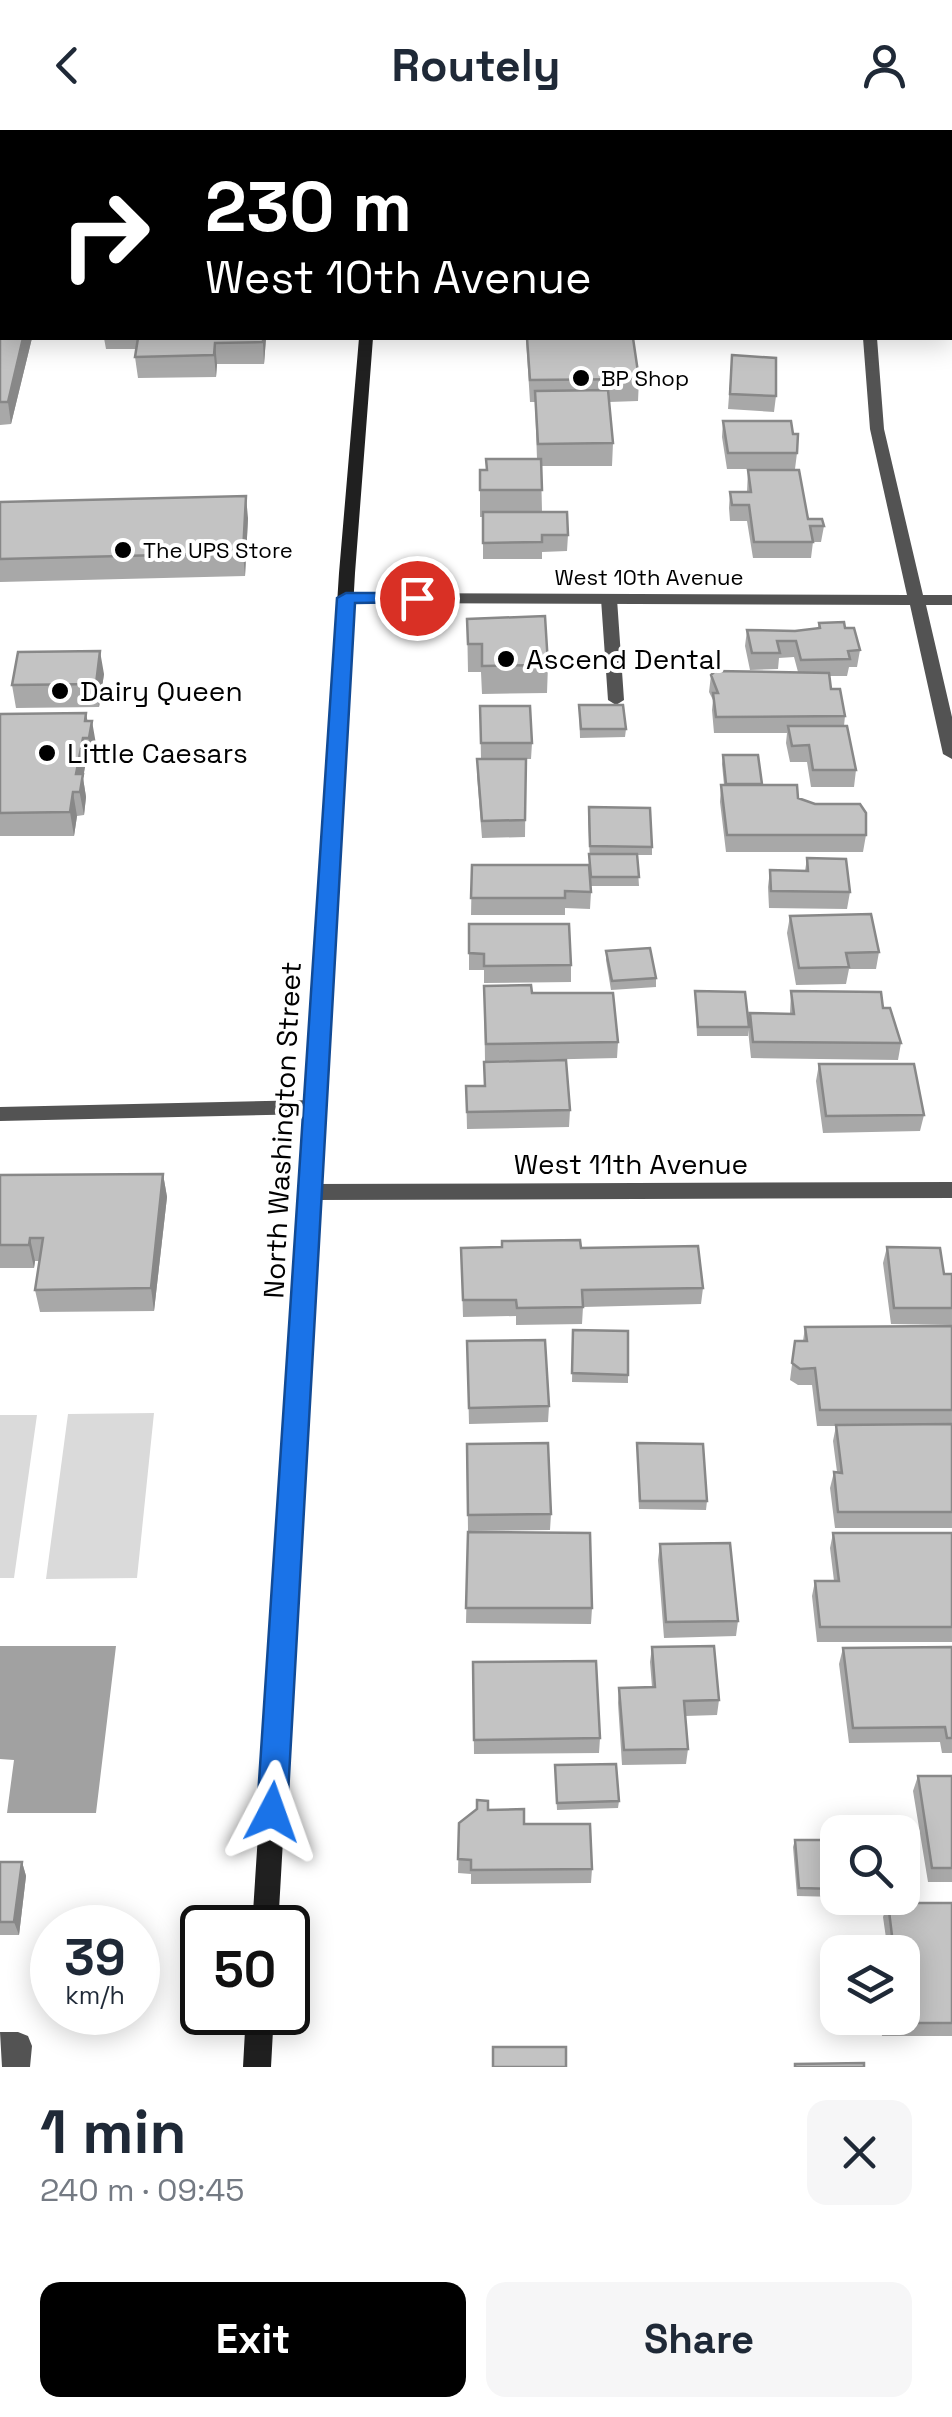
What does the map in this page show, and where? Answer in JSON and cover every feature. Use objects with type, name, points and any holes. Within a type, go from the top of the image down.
[{"type":"main road","name":"North Washington Street","points":[[266,1905],[346,598],[366,340]]},
{"type":"main road","points":[[257,2067],[259,2035]]},
{"type":"street","points":[[870,340],[877,429],[952,754]]},
{"type":"street","name":"West 10th Avenue","points":[[346,598],[952,600]]},
{"type":"street","points":[[609,599],[616,700]]},
{"type":"street","points":[[0,1114],[314,1107]]},
{"type":"street","name":"West 11th Avenue","points":[[310,1192],[952,1190]]},
{"type":"street","points":[[0,2046],[18,2046],[16,2067]]},
{"type":"shaded area","points":[[154,1413],[137,1578],[46,1579],[68,1414]]},
{"type":"shaded area","points":[[0,1415],[37,1415],[14,1578],[0,1578]]},
{"type":"shaded area","points":[[0,1646],[116,1646],[96,1813],[7,1813],[14,1760],[0,1759]]},
{"type":"building","points":[[0,340],[23,340],[8,402],[0,402]]},
{"type":"building","points":[[138,340],[263,340],[215,343],[214,355],[135,357]]},
{"type":"building","points":[[527,340],[633,340],[639,379],[530,380]]},
{"type":"building","points":[[732,355],[776,358],[776,396],[730,394]]},
{"type":"building","points":[[608,390],[613,443],[538,444],[535,391]]},
{"type":"building","points":[[723,421],[791,421],[793,434],[798,434],[797,453],[728,453]]},
{"type":"building","points":[[486,459],[541,459],[542,490],[480,490],[480,470],[487,470]]},
{"type":"building","points":[[748,470],[799,470],[808,519],[822,519],[824,526],[810,526],[813,542],[754,542],[749,505],[732,505],[730,492],[751,492]]},
{"type":"building","points":[[246,496],[243,553],[0,559],[0,502]]},
{"type":"building","points":[[483,512],[567,512],[568,535],[542,535],[542,542],[483,543]]},
{"type":"building","points":[[545,616],[548,665],[482,666],[482,644],[468,644],[467,619]]},
{"type":"building","points":[[844,622],[845,628],[854,628],[860,650],[848,651],[850,659],[801,660],[796,641],[777,641],[780,653],[752,653],[747,630],[795,631],[820,628],[819,623]]},
{"type":"building","points":[[100,651],[96,684],[12,685],[18,652]]},
{"type":"building","points":[[715,671],[829,673],[831,689],[840,689],[845,716],[716,717],[713,693],[718,693],[711,675]]},
{"type":"building","points":[[579,705],[623,705],[626,729],[581,729]]},
{"type":"building","points":[[480,706],[530,706],[532,743],[481,743]]},
{"type":"building","points":[[86,713],[85,721],[92,721],[89,738],[83,738],[76,774],[83,774],[80,792],[73,792],[70,812],[0,813],[0,714]]},
{"type":"building","points":[[788,726],[847,726],[856,770],[813,770],[809,745],[792,746]]},
{"type":"building","points":[[723,755],[758,755],[762,784],[726,784]]},
{"type":"building","points":[[477,759],[526,759],[525,820],[482,821]]},
{"type":"building","points":[[721,785],[797,785],[798,798],[815,804],[860,804],[866,813],[866,835],[727,835]]},
{"type":"building","points":[[589,807],[650,808],[652,847],[590,846]]},
{"type":"building","points":[[589,854],[637,854],[639,877],[591,877]]},
{"type":"building","points":[[807,858],[846,859],[850,892],[771,891],[770,870],[808,871]]},
{"type":"building","points":[[472,865],[589,865],[591,892],[565,891],[565,898],[471,898]]},
{"type":"building","points":[[871,914],[879,952],[846,953],[849,967],[799,968],[790,916]]},
{"type":"building","points":[[469,924],[569,924],[571,965],[484,966],[484,954],[469,953]]},
{"type":"building","points":[[650,948],[656,978],[612,981],[606,951]]},
{"type":"building","points":[[531,985],[532,993],[613,993],[618,1042],[486,1044],[484,986]]},
{"type":"building","points":[[695,991],[745,992],[749,1027],[698,1027]]},
{"type":"building","points":[[791,991],[881,992],[883,1008],[890,1008],[901,1043],[753,1042],[750,1013],[794,1014]]},
{"type":"building","points":[[566,1060],[570,1110],[467,1112],[466,1086],[485,1086],[484,1062]]},
{"type":"building","points":[[819,1064],[914,1064],[924,1115],[826,1116]]},
{"type":"building","points":[[163,1174],[151,1288],[35,1290],[43,1238],[30,1238],[29,1245],[0,1245],[0,1175]]},
{"type":"building","points":[[580,1240],[581,1248],[698,1246],[703,1288],[582,1290],[583,1307],[517,1308],[516,1300],[463,1300],[461,1248],[502,1247],[502,1241]]},
{"type":"building","points":[[887,1247],[940,1248],[944,1274],[952,1274],[952,1308],[894,1308]]},
{"type":"building","points":[[952,1326],[952,1410],[820,1410],[815,1368],[800,1369],[792,1363],[795,1341],[807,1341],[805,1327]]},
{"type":"building","points":[[573,1330],[628,1331],[628,1375],[572,1373]]},
{"type":"building","points":[[545,1340],[549,1406],[469,1408],[467,1341]]},
{"type":"building","points":[[952,1424],[952,1512],[838,1512],[834,1472],[842,1473],[836,1425]]},
{"type":"building","points":[[548,1443],[551,1514],[468,1515],[467,1444]]},
{"type":"building","points":[[637,1443],[703,1444],[707,1501],[640,1501]]},
{"type":"building","points":[[468,1532],[590,1533],[592,1608],[466,1608]]},
{"type":"building","points":[[833,1533],[952,1533],[952,1627],[820,1627],[815,1581],[839,1581]]},
{"type":"building","points":[[730,1543],[738,1621],[666,1622],[660,1544]]},
{"type":"building","points":[[714,1646],[719,1700],[684,1701],[688,1749],[624,1750],[619,1688],[655,1687],[652,1647]]},
{"type":"building","points":[[952,1647],[952,1738],[947,1738],[945,1727],[853,1728],[843,1648]]},
{"type":"building","points":[[596,1661],[600,1738],[474,1740],[473,1662]]},
{"type":"building","points":[[616,1764],[619,1801],[557,1803],[555,1765]]},
{"type":"building","points":[[918,1776],[952,1776],[952,1868],[932,1868]]},
{"type":"building","points":[[477,1800],[488,1801],[488,1810],[524,1809],[524,1824],[590,1824],[592,1869],[471,1870],[471,1860],[458,1859],[459,1823],[477,1809]]},
{"type":"building","points":[[795,1840],[820,1840],[820,1889],[799,1888]]},
{"type":"building","points":[[0,1862],[22,1862],[14,1922],[0,1922]]},
{"type":"building","points":[[920,1903],[952,1903],[952,2023],[920,2023],[920,1935],[892,1935],[889,1915],[920,1915]]},
{"type":"building","points":[[493,2047],[566,2047],[566,2067],[493,2067]]},
{"type":"building","points":[[864,2063],[864,2067],[795,2067],[795,2064]]},
{"type":"place","name":"BP Shop","points":[[581,378]]},
{"type":"place","name":"The UPS Store","points":[[123,550]]},
{"type":"place","name":"Ascend Dental","points":[[506,659]]},
{"type":"place","name":"Dairy Queen","points":[[60,691]]},
{"type":"place","name":"Little Caesars","points":[[47,753]]},
{"type":"route","points":[[272,1812],[346,598],[417,598]]}]
